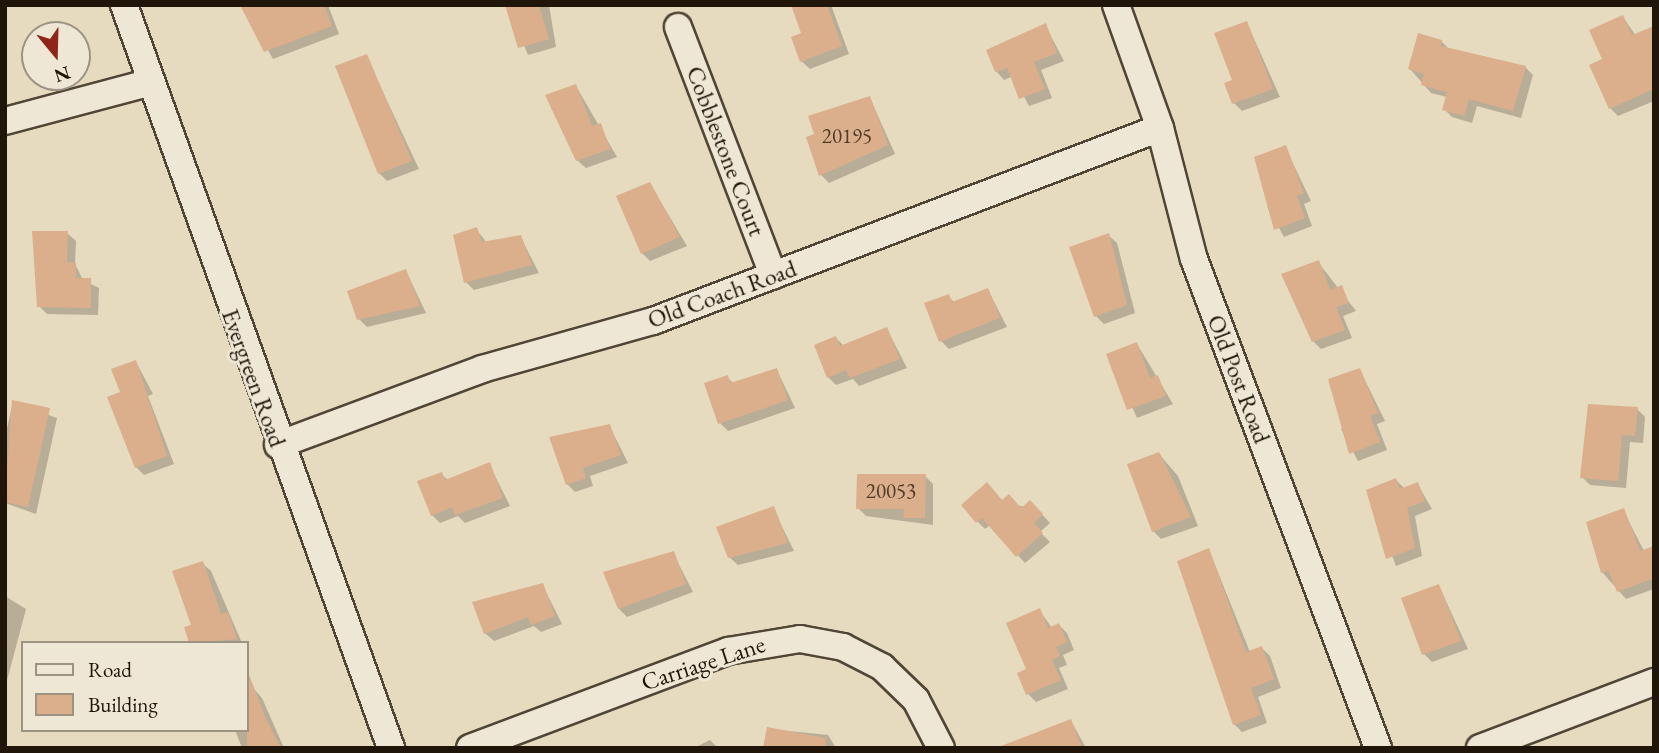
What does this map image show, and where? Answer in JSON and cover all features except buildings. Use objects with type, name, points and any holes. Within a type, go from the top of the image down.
[{"type":"street","name":"Evergreen Road","points":[[124,5],[148,83],[391,748]]},
{"type":"street","name":"Old Post Road","points":[[1116,5],[1160,128],[1199,270],[1378,748]]},
{"type":"street","name":"Cobblestone Court","points":[[678,27],[773,275]]},
{"type":"street","points":[[5,121],[148,83]]},
{"type":"street","name":"Old Coach Road","points":[[278,444],[482,369],[653,321],[1160,128]]},
{"type":"street","name":"Carriage Lane","points":[[470,748],[728,651],[800,639],[843,646],[882,667],[916,700],[941,748]]},
{"type":"street","points":[[1480,748],[1654,682]]}]
